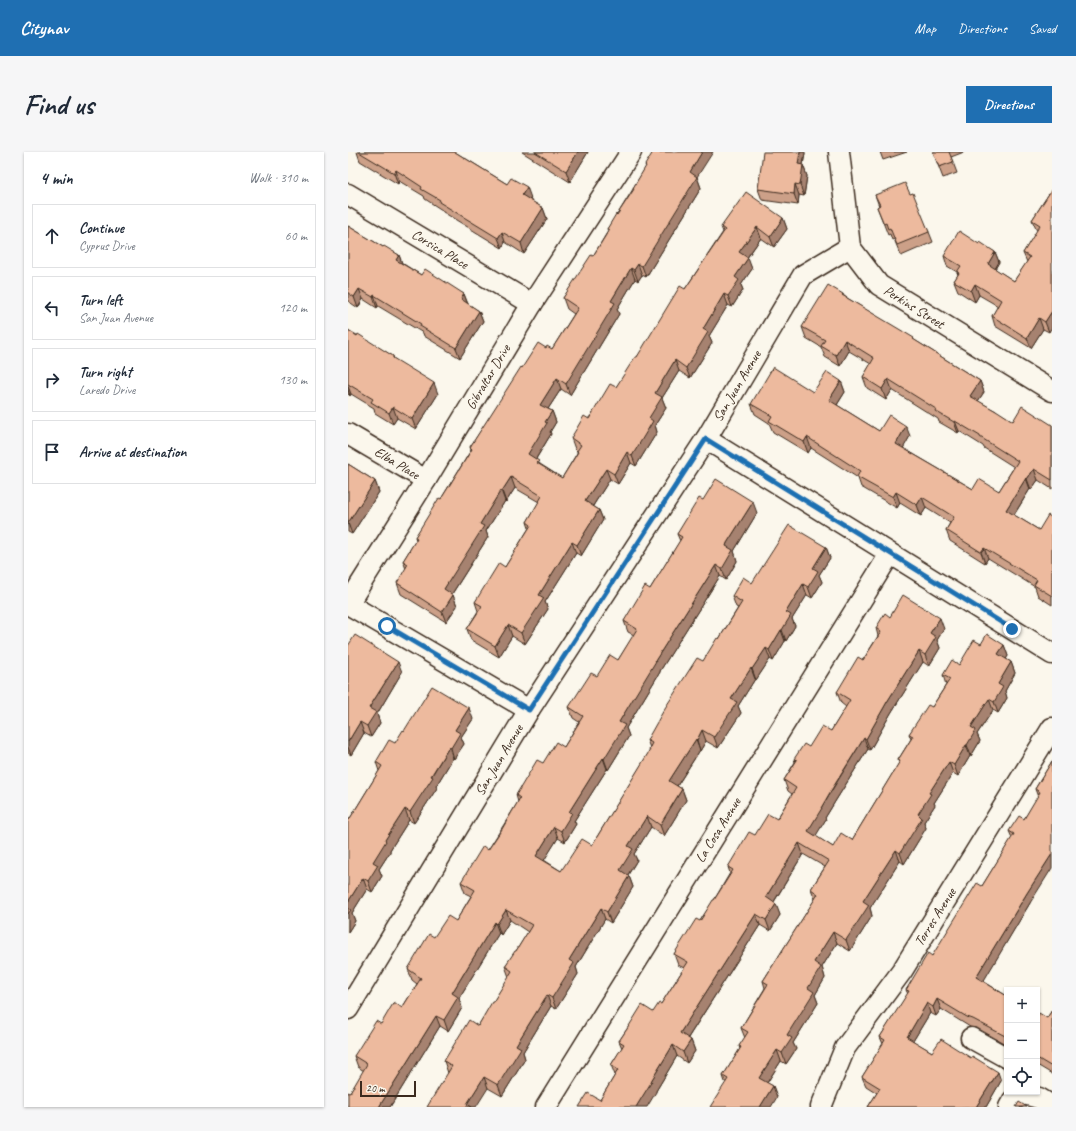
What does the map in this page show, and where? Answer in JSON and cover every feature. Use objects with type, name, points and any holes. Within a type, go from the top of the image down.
[{"type":"street","name":"Gibraltar Drive","points":[[348,604],[426,480],[532,304],[631,152]]},
{"type":"street","points":[[839,152],[850,247]]},
{"type":"street","name":"Corsica Place","points":[[348,194],[532,304]]},
{"type":"street","name":"Perkins Street","points":[[850,247],[879,285],[1052,391]]},
{"type":"street","name":"San Juan Avenue","points":[[348,1009],[529,710],[706,439],[803,275],[850,247]]},
{"type":"street","name":"Elba Place","points":[[348,434],[426,480]]},
{"type":"street","points":[[706,439],[1052,654]]},
{"type":"street","name":"La Cosa Avenue","points":[[546,1107],[890,554]]},
{"type":"street","points":[[348,604],[529,710]]},
{"type":"street","name":"Torres Avenue","points":[[821,1107],[845,1048],[902,971],[1052,728]]},
{"type":"street","points":[[972,1038],[1004,1056]]},
{"type":"street","points":[[1009,1107],[1013,1100],[1021,1095]]},
{"type":"street","points":[[1030,1095],[1039,1098],[1052,1106]]},
{"type":"building","points":[[359,152],[455,152],[507,184],[511,178],[527,187],[522,195],[543,208],[521,243],[502,232],[498,238],[439,202],[440,200],[421,189],[422,187],[396,170],[394,173]]},
{"type":"building","points":[[535,152],[578,152],[566,171]]},
{"type":"building","points":[[653,152],[702,152],[690,172],[697,177],[642,266],[638,264],[634,270],[631,268],[611,301],[615,303],[566,384],[557,378],[540,405],[552,411],[545,422],[547,423],[528,454],[539,461],[537,463],[562,478],[581,445],[571,438],[584,416],[589,419],[610,384],[616,387],[635,357],[637,357],[680,286],[685,289],[725,230],[721,227],[746,192],[783,218],[770,237],[757,227],[739,252],[748,258],[735,277],[739,280],[728,296],[724,294],[703,329],[708,332],[686,368],[675,360],[655,393],[662,397],[649,418],[653,421],[632,456],[627,452],[614,474],[606,469],[585,501],[599,510],[577,545],[572,542],[539,595],[544,598],[521,633],[508,625],[495,646],[467,629],[482,606],[475,602],[499,563],[505,567],[531,525],[527,522],[542,496],[511,477],[480,524],[484,526],[444,589],[453,595],[442,612],[397,583],[408,564],[403,561],[417,538],[415,537],[439,498],[441,499],[472,449],[470,447],[521,367],[522,368],[538,343],[546,348],[547,346],[552,349],[578,308],[563,298],[591,255],[593,256],[609,230],[607,229],[616,214],[617,215],[634,189],[633,188]]},
{"type":"building","points":[[763,152],[800,152],[798,164],[803,165],[800,185],[795,184],[794,194],[758,189]]},
{"type":"building","points":[[933,152],[949,152],[953,162],[939,167]]},
{"type":"building","points":[[905,183],[910,194],[913,193],[929,232],[897,245],[890,228],[888,229],[886,223],[884,224],[877,207],[880,205],[875,195]]},
{"type":"building","points":[[1052,189],[1052,311],[1045,322],[1039,318],[1027,338],[992,316],[1001,300],[975,284],[971,291],[954,281],[961,266],[944,256],[959,231],[995,252],[988,264],[1014,281],[1030,257],[1023,253],[1040,225],[1032,220]]},
{"type":"building","points":[[348,226],[399,255],[396,260],[421,275],[425,269],[464,294],[461,299],[479,311],[456,348],[374,295],[373,297],[359,289],[354,297],[348,293]]},
{"type":"building","points":[[828,285],[980,381],[970,396],[1013,421],[1022,406],[1052,425],[1052,480],[1034,469],[1027,479],[1026,478],[1006,510],[1039,530],[1048,515],[1052,518],[1052,596],[1034,585],[1037,580],[984,548],[981,552],[946,530],[954,517],[922,497],[917,505],[896,492],[893,497],[857,477],[860,471],[807,437],[804,442],[769,421],[772,416],[751,404],[773,367],[813,392],[827,372],[841,381],[829,400],[879,431],[889,415],[906,426],[896,444],[973,489],[979,479],[999,491],[1018,461],[980,436],[935,411],[936,409],[888,379],[882,389],[863,377],[874,358],[845,340],[836,355],[821,346],[825,340],[802,327]]},
{"type":"building","points":[[348,330],[357,336],[358,334],[393,356],[393,358],[434,383],[412,419],[393,407],[389,413],[371,402],[373,399],[348,384]]},
{"type":"building","points":[[348,464],[375,481],[348,523]]},
{"type":"building","points":[[716,479],[753,502],[727,543],[726,546],[733,550],[722,569],[716,565],[655,661],[619,722],[625,725],[569,812],[572,813],[561,831],[554,827],[536,856],[561,871],[582,839],[592,845],[650,750],[649,749],[652,743],[647,740],[665,708],[697,658],[703,661],[717,638],[719,639],[742,602],[732,596],[743,577],[752,583],[789,525],[826,547],[813,568],[818,571],[808,587],[803,584],[786,612],[791,615],[769,650],[766,648],[731,699],[737,702],[714,737],[702,730],[697,740],[696,739],[669,781],[682,789],[660,825],[647,816],[628,846],[633,849],[620,870],[629,876],[607,912],[601,908],[569,960],[574,963],[552,998],[547,995],[516,1045],[521,1048],[498,1085],[484,1077],[467,1104],[472,1107],[427,1107],[452,1066],[444,1061],[469,1020],[478,1026],[512,971],[505,966],[532,925],[506,910],[497,924],[495,922],[452,993],[458,997],[444,1020],[436,1016],[379,1107],[348,1107],[348,1092],[350,1093],[367,1064],[354,1056],[376,1021],[381,1024],[394,1002],[402,1008],[421,978],[408,969],[429,934],[434,937],[448,916],[456,921],[475,890],[461,882],[483,846],[488,850],[502,829],[520,798],[516,795],[537,760],[543,763],[556,742],[564,747],[583,716],[569,707],[591,673],[597,676],[610,655],[618,660],[637,629],[624,621],[645,586],[650,589],[682,537],[677,534],[699,498],[703,500]]},
{"type":"building","points":[[903,595],[940,618],[930,633],[936,637],[925,655],[919,651],[866,739],[864,738],[832,789],[808,831],[833,847],[841,833],[852,840],[900,761],[898,760],[913,736],[909,734],[928,705],[932,707],[950,679],[943,675],[952,660],[959,665],[974,640],[981,644],[987,634],[1004,645],[998,654],[1011,662],[998,684],[1003,687],[994,702],[989,699],[971,727],[976,730],[967,745],[954,765],[949,762],[929,793],[931,794],[918,814],[922,818],[900,853],[896,850],[863,901],[869,905],[846,940],[833,932],[814,962],[821,967],[808,988],[814,992],[787,1035],[792,1038],[782,1053],[777,1050],[759,1078],[773,1086],[760,1107],[710,1107],[728,1079],[723,1076],[741,1047],[739,1046],[748,1032],[741,1028],[768,984],[763,981],[818,894],[811,889],[829,861],[799,843],[766,897],[776,904],[766,920],[756,914],[680,1033],[691,1040],[683,1052],[673,1045],[636,1107],[579,1107],[588,1093],[600,1100],[618,1070],[611,1065],[624,1044],[619,1041],[642,1005],[653,1012],[659,1003],[661,1004],[688,962],[674,954],[696,919],[700,921],[733,870],[728,867],[749,832],[755,835],[768,814],[777,819],[796,788],[784,780],[797,760],[794,759],[804,744],[809,747],[822,726],[831,731],[850,700],[837,692],[858,657],[863,660],[881,632],[876,628],[885,613],[890,617]]},
{"type":"building","points":[[355,635],[398,662],[369,708],[376,712],[367,726],[360,722],[348,742],[348,646]]},
{"type":"building","points":[[432,686],[469,708],[455,730],[460,733],[451,748],[449,747],[431,776],[433,777],[410,812],[405,809],[385,840],[386,841],[373,862],[378,865],[368,881],[363,878],[348,902],[348,819],[349,820],[382,766],[376,762],[389,740],[395,743]]},
{"type":"building","points":[[1052,761],[1052,854],[976,977],[1004,994],[1004,1035],[967,1017],[937,999],[933,1007],[927,1003],[907,1037],[932,1052],[941,1039],[971,1058],[972,1056],[998,1072],[976,1107],[868,1107],[880,1088],[862,1077],[885,1040],[880,1037],[909,991],[906,990],[928,953],[932,956],[977,883],[982,886],[1014,834],[1009,831],[1019,816],[1024,819],[1040,792],[1035,789]]},
{"type":"building","points":[[1052,1010],[1052,1067],[1040,1060],[1040,1014],[1047,1018]]},
{"type":"building","points":[[1019,1102],[1027,1107],[1016,1107]]},
{"type":"route","points":[[387,626],[529,710],[706,439],[1012,629]]}]
